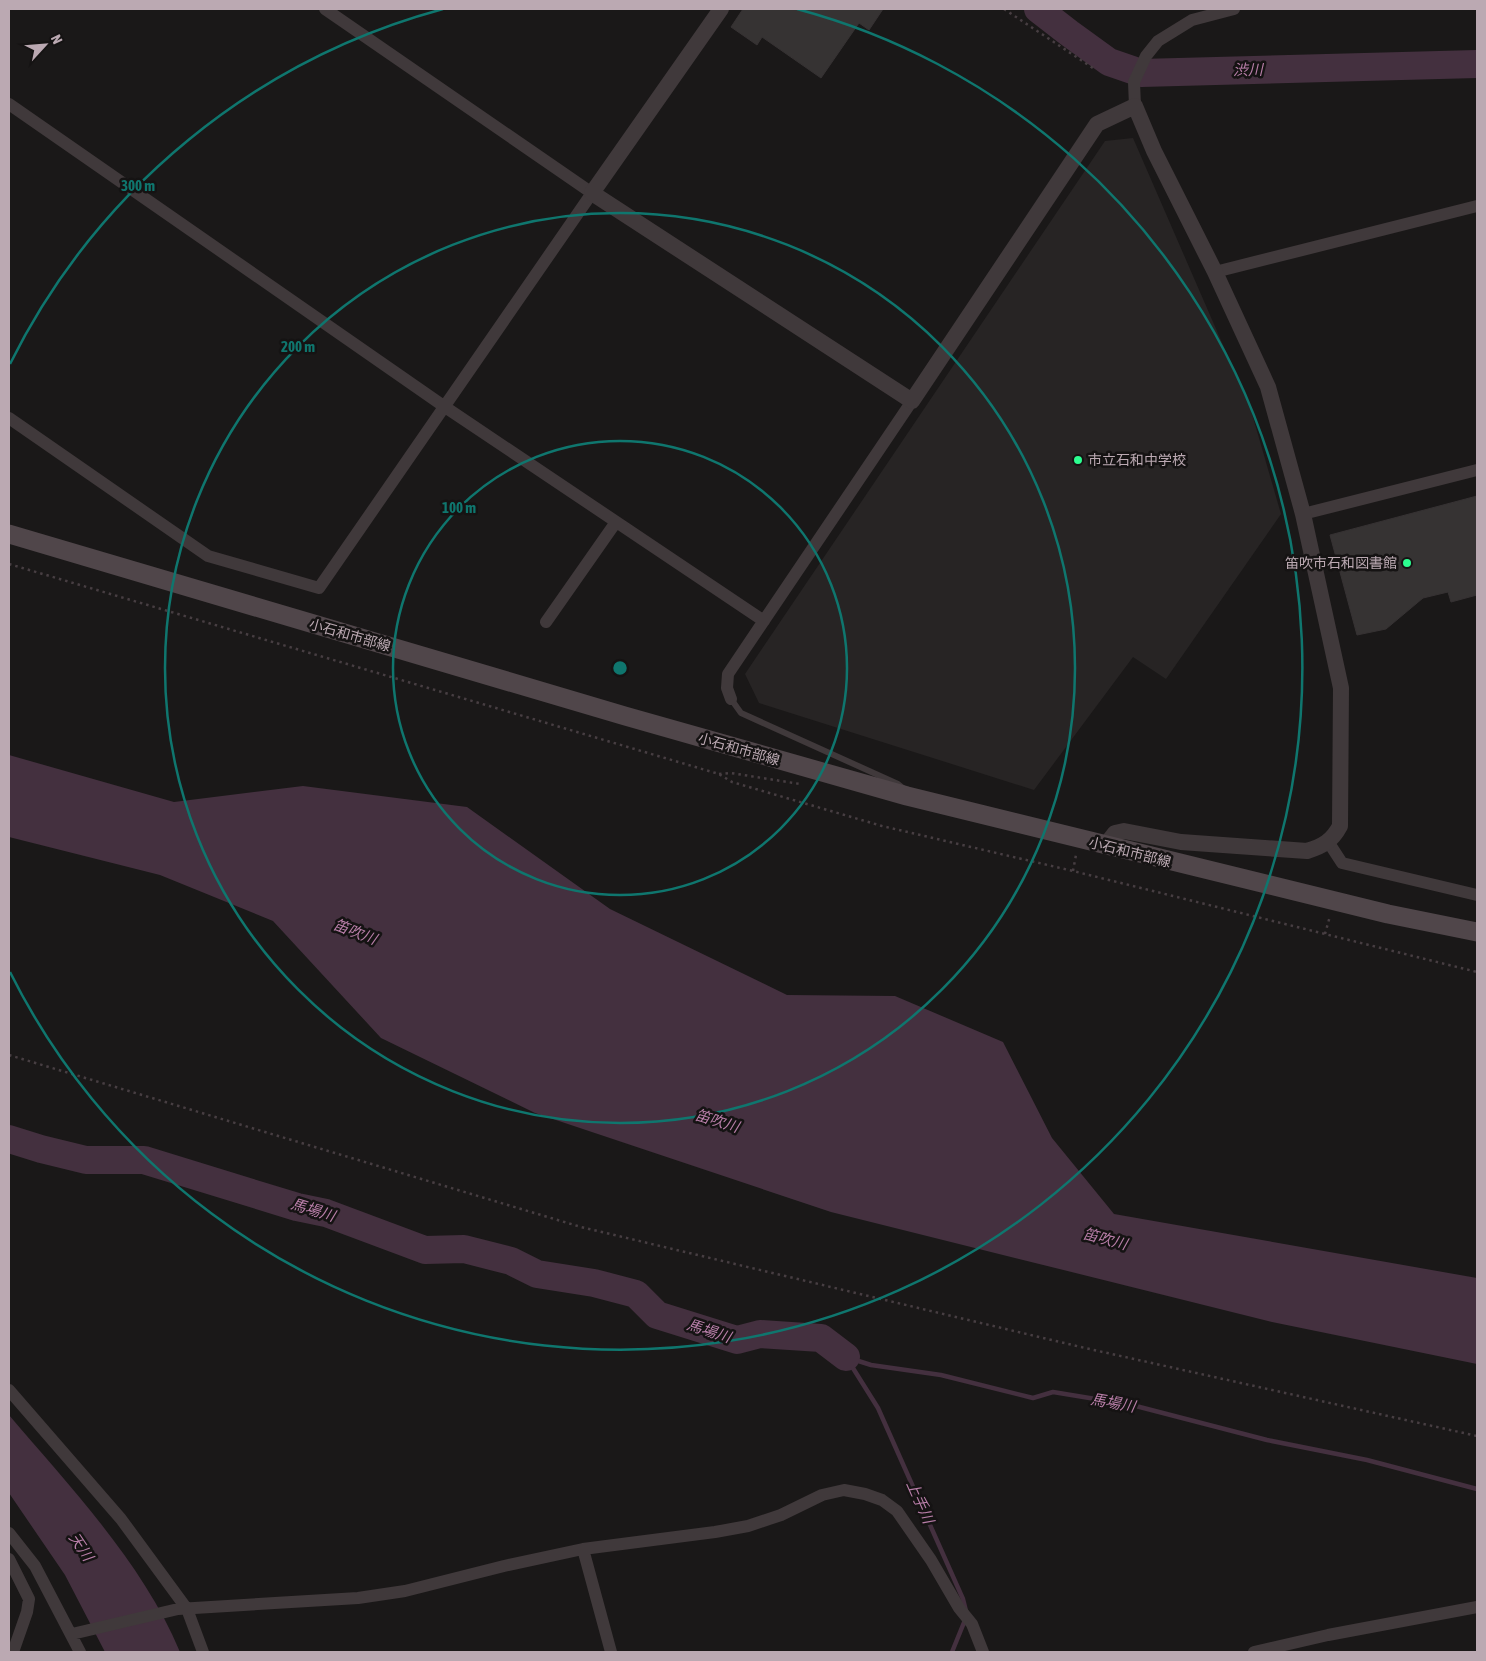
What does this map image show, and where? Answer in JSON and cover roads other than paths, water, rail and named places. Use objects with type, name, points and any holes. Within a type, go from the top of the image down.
[{"type":"main road","name":"小石和市部線","points":[[9,534],[625,716],[907,796],[1388,914],[1477,932]]},
{"type":"street","points":[[325,9],[592,193],[912,401]]},
{"type":"street","points":[[9,418],[208,556],[319,588],[721,9]]},
{"type":"street","points":[[1105,846],[1115,833],[1124,831],[1181,842],[1307,851],[1329,842],[1340,826],[1341,688],[1303,514],[1268,387],[1215,272],[1154,151],[1136,106],[1134,82],[1146,56],[1158,41],[1192,20],[1234,9]]},
{"type":"street","points":[[9,104],[445,407],[764,621]]},
{"type":"street","points":[[731,698],[727,688],[728,674],[1097,124],[1136,106]]},
{"type":"street","points":[[1215,272],[1477,206]]},
{"type":"street","points":[[1303,514],[1477,470]]},
{"type":"street","points":[[546,622],[616,522]]},
{"type":"street","points":[[1329,842],[1342,863],[1477,895]]},
{"type":"street","points":[[9,1390],[121,1519],[182,1609],[203,1652]]},
{"type":"street","points":[[78,1633],[182,1609],[358,1598],[405,1591],[504,1566],[583,1549],[748,1526],[781,1515],[822,1495],[844,1490],[882,1500],[897,1511],[931,1560],[959,1608],[972,1624],[983,1652]]},
{"type":"street","points":[[9,1532],[35,1566],[78,1633],[80,1652]]},
{"type":"street","points":[[583,1549],[611,1652]]},
{"type":"street","points":[[9,1559],[29,1599],[27,1612],[13,1652]]},
{"type":"street","points":[[1254,1652],[1328,1635],[1477,1607]]},
{"type":"lane","points":[[731,698],[741,712],[902,786],[907,796]]},
{"type":"water","name":"笛吹川","points":[[9,755],[174,802],[303,786],[467,807],[610,909],[787,995],[895,996],[1003,1042],[1052,1138],[1114,1214],[1477,1278],[1477,1364],[1272,1322],[831,1212],[535,1113],[381,1038],[273,921],[160,875],[9,837]]},
{"type":"water","name":"天川","points":[[9,1415],[104,1527],[126,1557],[165,1619],[180,1652],[105,1652],[65,1575],[9,1493]]},
{"type":"waterway","name":"渋川","points":[[1038,9],[1109,62],[1141,73],[1477,64]]},
{"type":"waterway","name":"馬場川","points":[[9,1139],[86,1160],[144,1160],[297,1207],[326,1213],[425,1250],[464,1249],[511,1261],[537,1274],[594,1283],[636,1294],[657,1315],[737,1340],[760,1334],[821,1338],[846,1357]]},
{"type":"waterway","name":"馬場川","points":[[846,1357],[871,1365],[941,1375],[1033,1398],[1053,1392],[1132,1405],[1267,1440],[1367,1460],[1477,1489]]},
{"type":"waterway","name":"上手川","points":[[846,1357],[878,1408],[963,1599],[966,1611]]},
{"type":"waterway","name":"上手川","points":[[952,1652],[965,1620]]},
{"type":"place","name":"市立石和中学校","points":[[1078,460]]},
{"type":"place","name":"笛吹市石和図書館","points":[[1407,563]]}]
